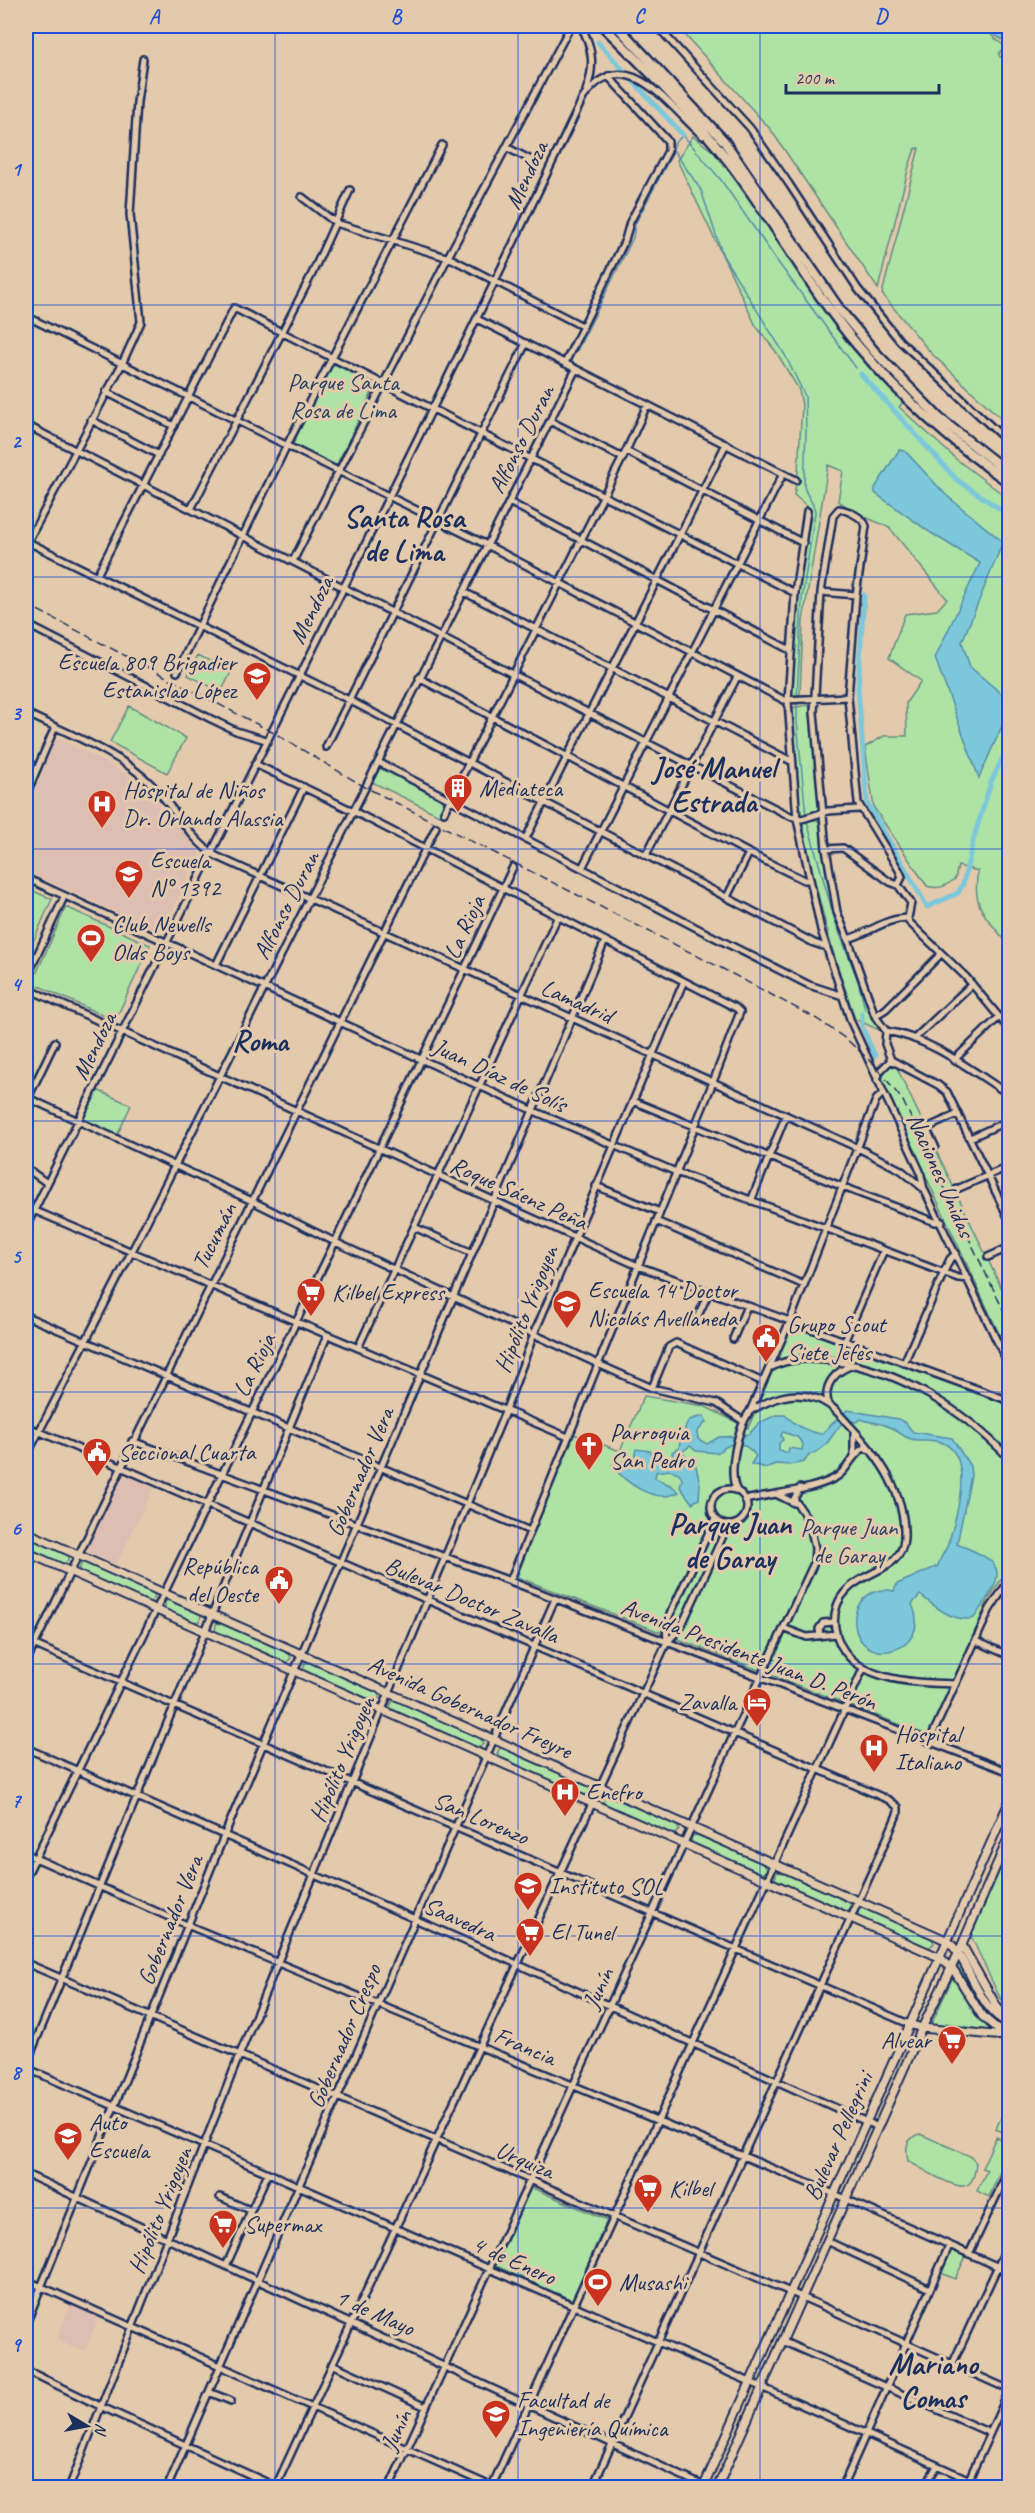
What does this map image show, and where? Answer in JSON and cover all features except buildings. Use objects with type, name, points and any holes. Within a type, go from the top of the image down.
[{"type":"highway","points":[[603,26],[718,148],[835,315],[869,358],[929,419],[971,455],[1010,483]]},
{"type":"highway","points":[[617,26],[724,141],[819,279],[868,345],[939,418],[1010,474]]},
{"type":"main road","name":"Avenida Gobernador Freyre","points":[[26,1532],[948,1941],[987,2004],[999,2019],[1010,2023]]},
{"type":"main road","name":"Avenida Gobernador Freyre","points":[[26,1552],[940,1958],[951,1966]]},
{"type":"main road","name":"Bulevar Pellegrini","points":[[705,2487],[1010,1800]]},
{"type":"main road","name":"Bulevar Pellegrini","points":[[717,2487],[1010,1834]]},
{"type":"main road","points":[[977,1872],[989,1880]]},
{"type":"main road","points":[[972,1882],[984,1890]]},
{"type":"main road","points":[[962,1945],[998,2007],[1010,2023]]},
{"type":"main road","points":[[951,1966],[982,2016],[1008,2037]]},
{"type":"main road","name":"San Lorenzo","points":[[909,2024],[922,2028],[1008,2037]]},
{"type":"street","points":[[581,26],[590,43],[593,61],[583,98]]},
{"type":"street","points":[[657,26],[750,128],[858,289],[900,341],[1010,444]]},
{"type":"street","points":[[293,561],[448,257],[568,31]]},
{"type":"street","points":[[143,59],[136,102],[130,214],[134,270],[141,316],[139,330],[26,542],[98,575],[349,700],[814,944],[826,947]]},
{"type":"street","points":[[608,76],[631,77],[657,90],[718,148]]},
{"type":"street","name":"Mendoza","points":[[26,1227],[165,942],[477,318],[583,98],[596,81],[608,76]]},
{"type":"street","name":"Alfonso Duran","points":[[565,363],[625,240],[630,222],[666,156],[669,146],[666,139],[608,76]]},
{"type":"street","points":[[177,672],[287,445],[442,145]]},
{"type":"street","points":[[506,147],[533,161]]},
{"type":"street","points":[[191,509],[312,274],[350,190]]},
{"type":"street","points":[[302,197],[336,223],[448,257],[582,326]]},
{"type":"street","points":[[98,575],[234,308],[795,593]]},
{"type":"street","points":[[26,316],[487,545],[634,624],[788,701],[848,697]]},
{"type":"street","points":[[477,318],[796,480]]},
{"type":"street","points":[[326,747],[526,343]]},
{"type":"street","name":"Alfonso Duran","points":[[26,1457],[576,369]]},
{"type":"street","points":[[106,392],[174,426]]},
{"type":"street","points":[[444,812],[623,458],[647,405]]},
{"type":"street","points":[[91,420],[159,455]]},
{"type":"street","points":[[550,421],[623,458]]},
{"type":"street","points":[[26,425],[646,742],[802,819],[822,813],[859,809]]},
{"type":"street","points":[[526,838],[726,444]]},
{"type":"street","points":[[626,451],[803,543]]},
{"type":"street","points":[[582,868],[783,474]]},
{"type":"street","points":[[509,502],[790,650]]},
{"type":"street","points":[[898,885],[902,877],[899,870],[859,809],[848,697],[856,596],[866,526],[862,519],[842,509],[834,513],[821,592],[813,700],[826,849],[837,912],[874,1016],[886,1031],[914,1039],[954,1060],[1010,1095]]},
{"type":"street","name":"Naciones Unidas","points":[[807,511],[795,593],[788,701],[791,761],[810,880],[826,947],[851,1022],[920,1171],[924,1189],[942,1222],[1010,1368]]},
{"type":"street","points":[[464,592],[791,761]]},
{"type":"street","points":[[821,592],[856,596]]},
{"type":"street","points":[[26,624],[210,719],[236,731],[266,740]]},
{"type":"street","points":[[646,855],[737,677]]},
{"type":"street","points":[[419,678],[749,853],[804,880],[810,880]]},
{"type":"street","points":[[26,713],[112,756],[140,773],[210,852]]},
{"type":"street","points":[[26,795],[55,728]]},
{"type":"street","points":[[378,762],[809,985],[843,996]]},
{"type":"street","points":[[255,764],[503,887],[740,1012],[510,1581]]},
{"type":"street","points":[[26,770],[34,774]]},
{"type":"street","points":[[216,965],[304,787]]},
{"type":"street","name":"Tucumán","points":[[26,1662],[132,1441],[297,1112],[436,827]]},
{"type":"street","points":[[826,849],[843,848],[890,882],[898,885],[911,903],[909,922],[972,984],[1010,1030]]},
{"type":"street","name":"Lamadrid","points":[[210,852],[309,900],[858,1148],[902,1170],[924,1189]]},
{"type":"street","points":[[727,897],[749,853]]},
{"type":"street","name":"La Rioja","points":[[26,1877],[380,1149],[513,867]]},
{"type":"street","name":"Juan Díaz de Solís","points":[[26,878],[614,1146],[751,1201],[944,1272],[969,1279]]},
{"type":"street","points":[[26,979],[64,897]]},
{"type":"street","points":[[358,1348],[558,916]]},
{"type":"street","points":[[848,939],[895,919],[908,918]]},
{"type":"street","name":"Gobernador Vera","points":[[26,2324],[262,1745],[605,941]]},
{"type":"street","points":[[874,1016],[886,1009],[941,954]]},
{"type":"street","name":"Hipólito Yrigoyen","points":[[69,2487],[239,2056],[505,1412],[534,1334],[684,981]]},
{"type":"street","points":[[914,1039],[972,984]]},
{"type":"street","name":"Roque Sáenz Peña","points":[[26,988],[638,1266],[1010,1401]]},
{"type":"street","points":[[954,1060],[998,1018]]},
{"type":"street","points":[[886,1031],[885,1044],[891,1060],[942,1087],[958,1114],[1010,1221]]},
{"type":"street","points":[[55,1042],[27,1097],[598,1364],[652,1388],[716,1403],[743,1420]]},
{"type":"street","points":[[877,1080],[883,1067],[891,1060]]},
{"type":"street","points":[[869,1062],[883,1067]]},
{"type":"street","points":[[667,1642],[666,1623],[715,1519],[711,1504],[732,1478],[736,1447],[743,1420],[750,1411],[790,1321],[876,1100],[883,1093]]},
{"type":"street","points":[[633,1101],[843,1187],[934,1222],[942,1222]]},
{"type":"street","points":[[935,1146],[928,1132],[929,1127],[958,1114]]},
{"type":"street","points":[[751,1201],[786,1115]]},
{"type":"street","points":[[970,1138],[1004,1123]]},
{"type":"street","points":[[957,1189],[1010,1166]]},
{"type":"street","points":[[26,1168],[47,1183]]},
{"type":"street","points":[[596,1186],[660,1212]]},
{"type":"street","points":[[26,1207],[568,1437]]},
{"type":"street","points":[[656,1221],[804,1285]]},
{"type":"street","points":[[414,1227],[472,1253]]},
{"type":"street","points":[[988,1257],[1010,1247]]},
{"type":"street","points":[[845,1340],[884,1250]]},
{"type":"street","points":[[904,1363],[944,1272],[956,1253]]},
{"type":"street","points":[[695,1322],[708,1292]]},
{"type":"street","points":[[733,1339],[747,1306]]},
{"type":"street","points":[[26,1316],[530,1531]]},
{"type":"street","points":[[26,2066],[327,1336]]},
{"type":"street","points":[[652,1388],[672,1344],[679,1344],[763,1382]]},
{"type":"street","points":[[769,1369],[795,1359],[823,1360],[855,1365],[886,1374],[932,1396],[972,1425],[1010,1460]]},
{"type":"street","points":[[828,1403],[826,1392],[833,1378],[843,1369],[855,1365]]},
{"type":"street","points":[[750,1411],[763,1403],[788,1395],[809,1396],[828,1403],[872,1450],[887,1472],[898,1502],[904,1527],[903,1547],[895,1561],[860,1579],[846,1591],[835,1611],[836,1634],[848,1657],[863,1669],[908,1681],[956,1684]]},
{"type":"street","name":"Bulevar Doctor Zavalla","points":[[26,1426],[889,1800],[898,1807],[898,1812],[857,1901]]},
{"type":"street","points":[[854,1431],[854,1458]]},
{"type":"street","name":"Avenida Presidente Juan D. Perón","points":[[132,1441],[264,1488],[1010,1772]]},
{"type":"street","points":[[745,1500],[822,1483],[837,1476],[864,1448],[872,1450]]},
{"type":"street","points":[[26,2370],[277,2487],[667,1642],[680,1629],[728,1525],[742,1519],[746,1510],[745,1500],[737,1491],[732,1478]]},
{"type":"street","points":[[796,1504],[794,1495],[800,1488]]},
{"type":"street","points":[[724,1490],[737,1491]]},
{"type":"street","points":[[775,1493],[796,1504]]},
{"type":"street","name":"Junín","points":[[389,2487],[814,1563],[815,1554],[809,1521],[796,1504]]},
{"type":"street","points":[[715,1519],[728,1525]]},
{"type":"street","points":[[929,1742],[990,1609],[1010,1579]]},
{"type":"street","name":"Gobernador Crespo","points":[[166,2487],[210,2392],[414,1918],[555,1599]]},
{"type":"street","points":[[820,1636],[819,1629],[823,1623],[834,1622]]},
{"type":"street","points":[[783,1628],[807,1637],[836,1634]]},
{"type":"street","name":"San Lorenzo","points":[[26,1641],[909,2024]]},
{"type":"street","points":[[976,1641],[1010,1656]]},
{"type":"street","points":[[26,2280],[492,2487],[863,1669]]},
{"type":"street","name":"Saavedra","points":[[26,1748],[776,2079],[878,2127]]},
{"type":"street","name":"Francia","points":[[26,1854],[187,1925],[846,2198],[1010,2272]]},
{"type":"street","points":[[592,2487],[857,1901]]},
{"type":"street","name":"Urquiza","points":[[26,1963],[802,2297],[1009,2390]]},
{"type":"street","name":"4 de Enero","points":[[26,2066],[204,2146],[490,2268],[988,2487]]},
{"type":"street","points":[[969,2254],[1007,2179],[1010,2167]]},
{"type":"street","points":[[226,2266],[268,2173]]},
{"type":"street","name":"1 de Mayo","points":[[26,2174],[705,2487]]},
{"type":"street","points":[[220,2197],[250,2210]]},
{"type":"street","points":[[952,2365],[1010,2240]]},
{"type":"street","points":[[828,2241],[930,2289]]},
{"type":"street","points":[[842,2487],[949,2246]]},
{"type":"street","points":[[782,2341],[990,2433]]},
{"type":"street","points":[[332,2364],[426,2407]]},
{"type":"street","points":[[965,2487],[1009,2390]]},
{"type":"street","points":[[210,2392],[231,2401]]},
{"type":"street","points":[[924,2487],[937,2466]]},
{"type":"shaded area","name":"Hospital de Niños Dr. Orlando Alassia","points":[[60,739],[129,775],[147,791],[198,850],[200,856],[180,891],[181,894],[163,929],[158,931],[26,871],[26,811],[55,741]]},
{"type":"shaded area","points":[[129,1476],[154,1488],[116,1565],[90,1553],[88,1548],[120,1482]]},
{"type":"shaded area","points":[[70,2305],[99,2317],[85,2351],[56,2340]]},
{"type":"green space","points":[[677,26],[981,26],[1005,47],[999,54],[1000,57],[1010,56],[1009,426],[931,353],[882,294],[919,148],[915,149],[909,166],[878,289],[771,130]]},
{"type":"green space","points":[[693,136],[719,156],[800,270],[904,401],[899,407],[956,459],[1009,499],[1009,945],[979,904],[976,884],[978,871],[958,866],[955,879],[949,884],[942,887],[927,886],[874,808],[865,747],[884,736],[907,736],[906,703],[921,681],[889,658],[905,614],[937,610],[947,599],[889,527],[858,514],[838,501],[843,471],[828,465],[803,621],[800,694],[791,696],[790,694],[798,591],[811,514],[809,508],[794,495],[798,471],[802,405],[799,390],[777,353],[756,326],[677,160]]},
{"type":"green space","name":"Parque Santa Rosa de Lima","points":[[332,363],[376,384],[336,466],[293,444]]},
{"type":"green space","points":[[198,655],[231,672],[221,692],[188,675]]},
{"type":"green space","points":[[808,705],[812,710],[820,807],[817,812],[801,816],[791,708]]},
{"type":"green space","points":[[129,706],[186,738],[167,773],[110,742]]},
{"type":"green space","points":[[380,766],[447,801],[439,815],[372,782]]},
{"type":"green space","points":[[814,820],[821,822],[833,904],[869,1010],[879,1030],[855,1019],[833,952],[800,826],[801,823]]},
{"type":"green space","points":[[26,888],[52,899],[26,958]]},
{"type":"green space","name":"Club Newells Olds Boys","points":[[66,907],[150,945],[115,1021],[32,983]]},
{"type":"green space","points":[[890,1065],[897,1068],[1009,1304],[1009,1355],[882,1082],[885,1069]]},
{"type":"green space","points":[[97,1090],[131,1105],[117,1136],[82,1120]]},
{"type":"green space","name":"Parque Juan de Garay","points":[[792,1326],[1009,1405],[1009,1567],[989,1598],[931,1733],[927,1735],[517,1577],[571,1433],[620,1451],[644,1396],[704,1406],[748,1428]]},
{"type":"green space","points":[[26,1536],[65,1552],[69,1557],[67,1562],[59,1564],[26,1549]]},
{"type":"green space","points":[[85,1562],[151,1590],[155,1597],[151,1602],[146,1601],[79,1572],[81,1564]]},
{"type":"green space","points":[[170,1599],[198,1611],[201,1614],[200,1621],[193,1622],[165,1609],[165,1602]]},
{"type":"green space","points":[[221,1623],[287,1650],[291,1658],[287,1662],[282,1662],[215,1633],[216,1624]]},
{"type":"green space","points":[[310,1662],[379,1691],[380,1697],[376,1701],[371,1700],[303,1671],[305,1663]]},
{"type":"green space","points":[[393,1701],[399,1701],[479,1736],[483,1744],[479,1748],[474,1748],[393,1711],[390,1706]]},
{"type":"green space","points":[[500,1748],[506,1748],[586,1783],[590,1791],[586,1795],[581,1795],[502,1758],[497,1753]]},
{"type":"green space","points":[[609,1795],[675,1822],[679,1830],[675,1834],[670,1834],[603,1804],[604,1796]]},
{"type":"green space","points":[[697,1835],[763,1862],[767,1870],[763,1874],[758,1873],[691,1844],[692,1836]]},
{"type":"green space","points":[[1009,1849],[1009,2011],[998,1994],[971,1936]]},
{"type":"green space","points":[[781,1872],[847,1899],[851,1907],[847,1911],[842,1911],[775,1882],[776,1873]]},
{"type":"green space","points":[[864,1908],[930,1935],[934,1943],[930,1947],[925,1947],[857,1918],[859,1909]]},
{"type":"green space","points":[[959,1960],[985,2008],[1009,2031],[991,2019],[984,2011],[956,1964]]},
{"type":"green space","points":[[954,1975],[970,2005],[989,2031],[946,2023],[943,2026],[931,2025]]},
{"type":"green space","points":[[1009,2098],[1009,2135],[996,2129]]},
{"type":"green space","points":[[920,2134],[970,2156],[976,2163],[970,2183],[963,2186],[951,2184],[908,2161],[909,2141]]},
{"type":"green space","points":[[996,2137],[1009,2143],[1009,2151],[989,2197],[977,2191],[987,2170],[982,2168]]},
{"type":"green space","points":[[530,2187],[607,2220],[572,2300],[496,2266]]},
{"type":"green space","points":[[951,2249],[966,2256],[955,2279],[941,2273]]},
{"type":"water","points":[[981,26],[1009,26],[1009,46],[1006,42]]},
{"type":"water","points":[[899,450],[905,451],[946,495],[1003,542],[962,642],[970,667],[1009,700],[1009,710],[979,778],[935,658],[980,563],[931,533],[875,493],[875,488]]},
{"type":"water","points":[[847,1410],[898,1419],[906,1423],[913,1432],[952,1438],[970,1466],[971,1476],[957,1544],[987,1558],[994,1565],[997,1573],[991,1591],[974,1618],[952,1616],[920,1595],[912,1604],[916,1621],[913,1635],[905,1644],[893,1650],[881,1651],[869,1647],[860,1638],[855,1624],[858,1607],[868,1595],[880,1590],[894,1591],[897,1584],[938,1566],[948,1544],[961,1488],[958,1461],[952,1450],[943,1443],[911,1439],[887,1426],[861,1419],[856,1422],[845,1420],[826,1445],[810,1454],[804,1462],[790,1465],[775,1464],[766,1468],[751,1464],[756,1456],[751,1450],[737,1443],[717,1453],[696,1451],[690,1446],[682,1452],[696,1466],[700,1484],[699,1499],[692,1503],[680,1487],[682,1479],[679,1473],[670,1470],[656,1472],[655,1478],[679,1492],[661,1496],[633,1485],[612,1465],[634,1458],[636,1449],[650,1451],[656,1458],[673,1458],[672,1452],[679,1448],[680,1442],[685,1438],[685,1428],[689,1420],[704,1416],[706,1422],[697,1432],[698,1439],[707,1444],[719,1437],[749,1434],[759,1423],[776,1415],[785,1415],[802,1428],[821,1434]],"holes":[[[783,1432],[797,1437],[803,1444],[802,1450],[789,1448],[788,1453],[779,1450]]]},
{"type":"waterway","points":[[598,42],[624,71]]},
{"type":"waterway","points":[[631,79],[683,135]]},
{"type":"waterway","points":[[577,351],[633,238],[635,224],[671,156],[675,143],[683,135],[721,180],[856,368]]},
{"type":"waterway","points":[[674,151],[701,190],[723,256],[785,355],[805,396],[804,486],[815,512],[802,599],[797,697]]},
{"type":"waterway","points":[[861,374],[956,479],[1010,516]]},
{"type":"waterway","points":[[864,595],[858,688],[867,802],[927,907],[958,893],[963,884],[974,837],[991,782],[1010,743]]},
{"type":"waterway","points":[[797,701],[806,816]]},
{"type":"waterway","points":[[807,821],[835,921],[858,981],[865,1009]]},
{"type":"waterway","points":[[862,1014],[862,1026],[875,1056]]},
{"type":"railway","points":[[26,604],[274,733],[365,787],[723,969],[817,1019],[846,1039],[876,1066],[903,1101],[1010,1324]]},
{"type":"place","name":"Escuela 809 Brigadier Estanislao López","points":[[257,702]]},
{"type":"place","name":"Mediateca","points":[[458,814]]},
{"type":"place","name":"Hospital de Niños Dr. Orlando Alassia","points":[[102,830]]},
{"type":"place","name":"Escuela N° 1392","points":[[129,900]]},
{"type":"place","name":"Club Newells Olds Boys","points":[[91,964]]},
{"type":"place","name":"Kilbel Express","points":[[311,1318]]},
{"type":"place","name":"Escuela 14 Doctor Nicolás Avellaneda","points":[[567,1330]]},
{"type":"place","name":"Grupo Scout Siete Jefes","points":[[766,1364]]},
{"type":"place","name":"Parroquia San Pedro","points":[[589,1472]]},
{"type":"place","name":"Seccional Cuarta","points":[[97,1478]]},
{"type":"place","name":"República del Oeste","points":[[279,1606]]},
{"type":"place","name":"Zavalla","points":[[757,1728]]},
{"type":"place","name":"Hospital Italiano","points":[[874,1774]]},
{"type":"place","name":"Enefro","points":[[565,1818]]},
{"type":"place","name":"Instituto SOL","points":[[528,1912]]},
{"type":"place","name":"El Tunel","points":[[530,1958]]},
{"type":"place","name":"Alvear","points":[[952,2066]]},
{"type":"place","name":"Auto Escuela","points":[[68,2162]]},
{"type":"place","name":"Kilbel","points":[[648,2214]]},
{"type":"place","name":"Supermax","points":[[223,2250]]},
{"type":"place","name":"Musashi","points":[[598,2308]]},
{"type":"place","name":"Facultad de Ingeniería Química","points":[[496,2440]]},
{"type":"district","name":"Santa Rosa de Lima","points":[[404,534]]},
{"type":"district","name":"José Manuel Estrada","points":[[714,785]]},
{"type":"district","name":"Roma","points":[[260,1041]]},
{"type":"district","name":"Parque Juan de Garay","points":[[730,1541]]},
{"type":"district","name":"Mariano Comas","points":[[933,2381]]}]
